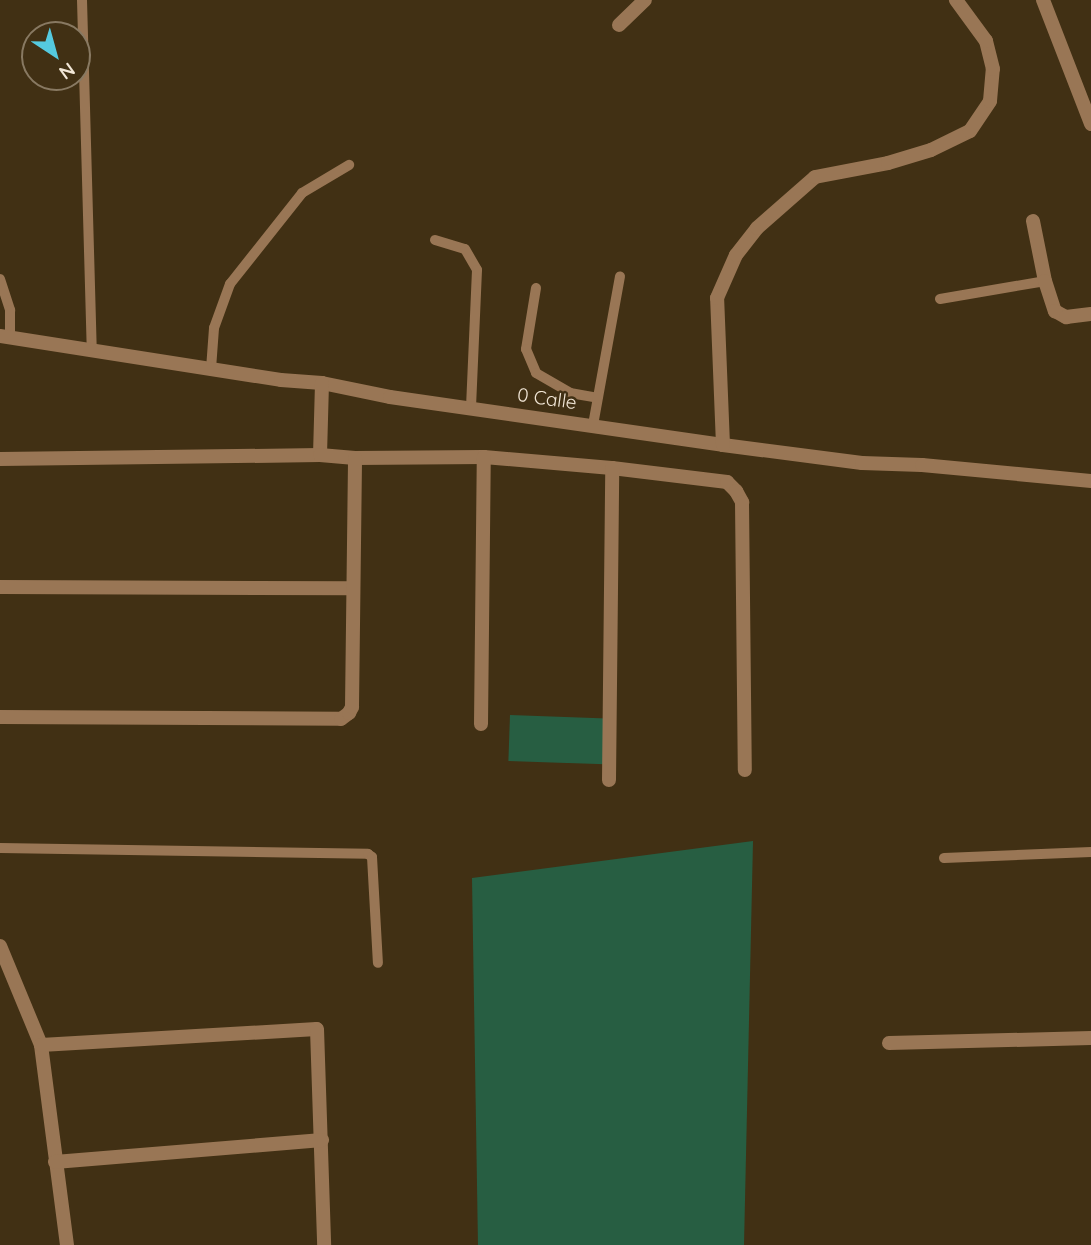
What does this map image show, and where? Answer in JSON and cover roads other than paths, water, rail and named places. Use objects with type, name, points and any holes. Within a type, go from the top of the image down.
[{"type":"street","points":[[619,25],[645,0]]},
{"type":"street","points":[[723,445],[717,298],[736,255],[757,228],[815,177],[888,163],[931,149],[970,131],[990,101],[993,69],[986,41],[956,0]]},
{"type":"street","points":[[1043,0],[1091,124]]},
{"type":"street","points":[[1033,221],[1051,304],[1058,314],[1066,317],[1091,314]]},
{"type":"street","name":"0 Calle","points":[[5,336],[211,369],[322,383],[390,397],[723,445],[862,463],[1091,481]]},
{"type":"street","points":[[320,455],[322,383]]},
{"type":"street","points":[[0,459],[320,455],[355,458],[484,457],[612,468],[727,482],[742,502],[744,770]]},
{"type":"street","points":[[481,723],[484,457]]},
{"type":"street","points":[[0,717],[341,719],[352,707],[355,458]]},
{"type":"street","points":[[609,780],[612,468]]},
{"type":"street","points":[[0,587],[353,588]]},
{"type":"street","points":[[0,946],[41,1045],[67,1245]]},
{"type":"street","points":[[41,1045],[317,1029],[324,1245]]},
{"type":"street","points":[[889,1043],[1091,1038]]},
{"type":"street","points":[[55,1162],[322,1140]]},
{"type":"lane","points":[[82,0],[92,348]]},
{"type":"lane","points":[[211,369],[214,328],[230,284],[302,193],[349,165]]},
{"type":"lane","points":[[435,240],[465,249],[477,270],[471,408]]},
{"type":"lane","points":[[593,425],[620,276]]},
{"type":"lane","points":[[0,279],[10,310],[5,336]]},
{"type":"lane","points":[[940,299],[1045,281]]},
{"type":"lane","points":[[536,288],[526,349],[536,373],[570,393],[597,398]]},
{"type":"lane","points":[[0,848],[368,854],[372,857],[378,963]]},
{"type":"lane","points":[[944,858],[1091,852]]}]
